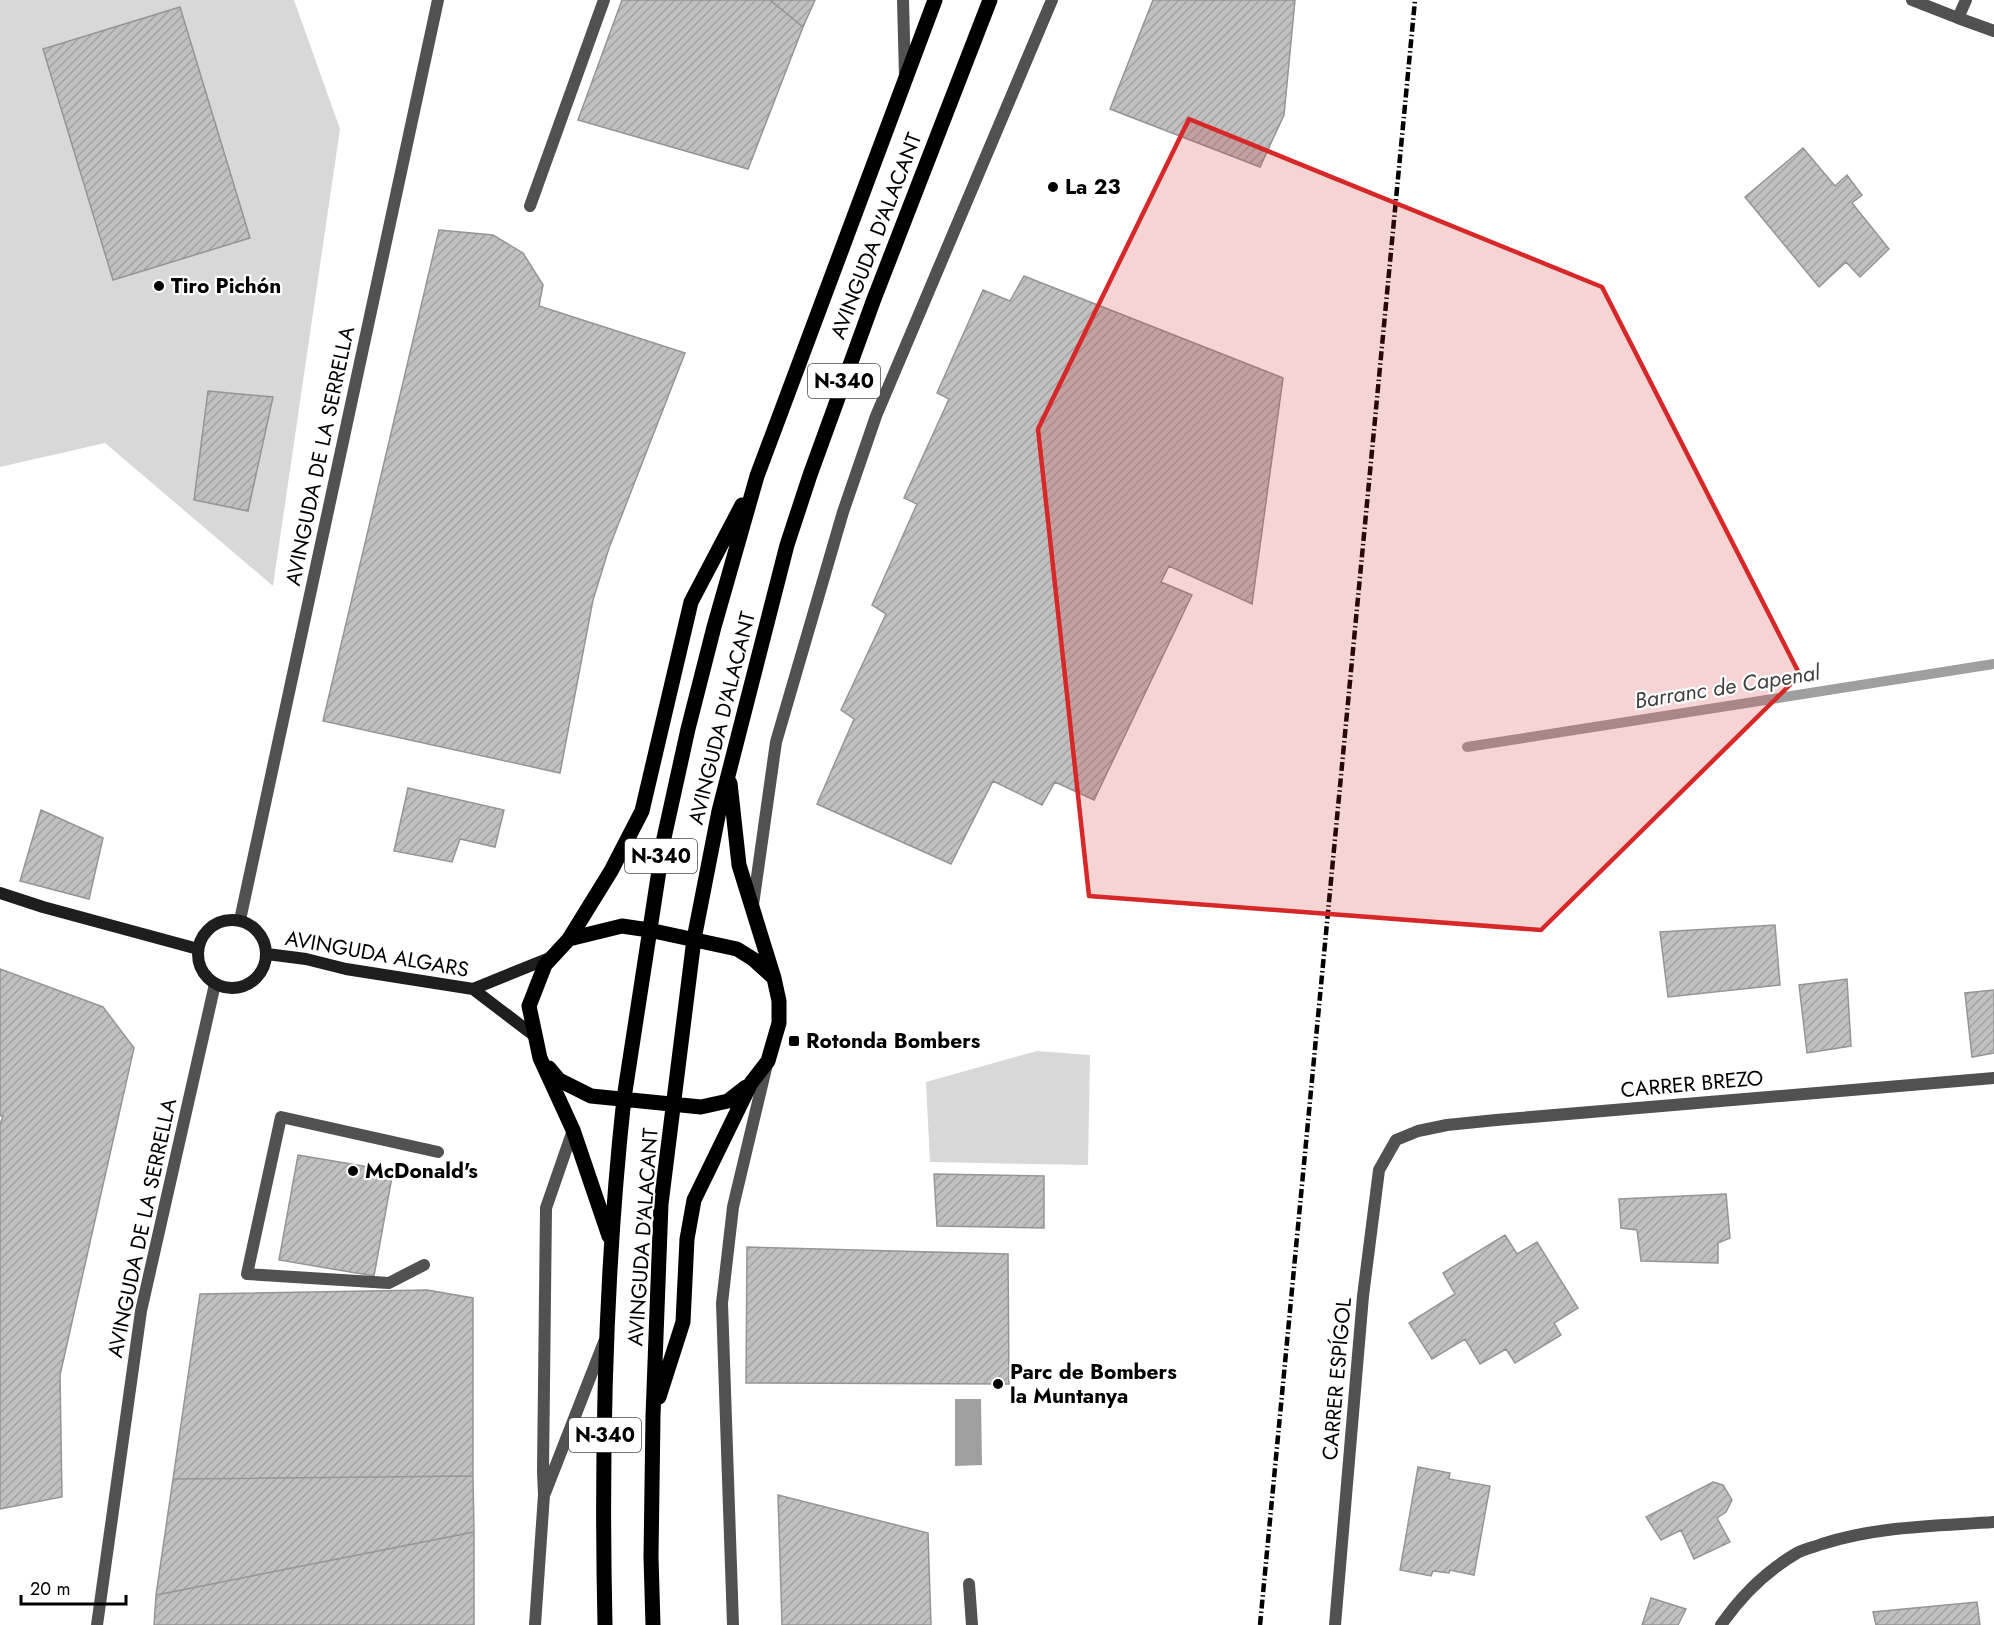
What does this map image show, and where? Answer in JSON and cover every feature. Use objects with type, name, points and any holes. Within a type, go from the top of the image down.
[{"type":"main road","name":"AVINGUDA D'ALACANT","points":[[605,1625],[603,1540],[607,1335],[612,1245],[624,1098],[664,838],[714,627],[757,476],[935,0]]},
{"type":"main road","name":"AVINGUDA D'ALACANT","points":[[653,1625],[651,1557],[653,1416],[661,1204],[694,939],[719,811],[787,545],[810,475],[874,299],[990,0]]},
{"type":"main road","points":[[612,1245],[573,1130],[540,1058],[529,1006],[545,965],[569,939],[611,871],[642,811],[692,602],[757,476]]},
{"type":"main road","points":[[653,1416],[683,1322],[687,1239],[693,1200],[751,1083],[768,1061],[779,1023],[779,1001],[774,978],[739,865],[729,771]]},
{"type":"main road","points":[[569,939],[621,926],[649,930],[736,949],[753,959],[774,978]]},
{"type":"main road","points":[[540,1058],[559,1080],[591,1096],[701,1107],[728,1101],[751,1083]]},
{"type":"street","name":"AVINGUDA DE LA SERRELLA","points":[[240,920],[438,0]]},
{"type":"street","points":[[530,206],[604,0]]},
{"type":"street","points":[[903,0],[905,81]]},
{"type":"street","points":[[753,906],[776,742],[843,512],[876,416],[1052,0]]},
{"type":"street","points":[[1911,0],[1994,31]]},
{"type":"street","points":[[1958,18],[1966,0]]},
{"type":"street","points":[[0,893],[43,908],[198,950]]},
{"type":"street","points":[[224,920],[240,920],[254,926],[261,934],[266,944],[265,966],[259,976],[250,983],[238,988],[226,988],[215,984],[206,976],[199,966],[198,950],[205,932],[214,924],[224,920]]},
{"type":"street","name":"AVINGUDA ALGARS","points":[[267,954],[473,989],[536,1037]]},
{"type":"street","points":[[473,989],[553,957]]},
{"type":"street","name":"AVINGUDA DE LA SERRELLA","points":[[97,1625],[141,1311],[215,984]]},
{"type":"street","points":[[733,1625],[722,1303],[734,1207],[768,1061]]},
{"type":"street","name":"CARRER BREZO","points":[[1396,1140],[1418,1131],[1438,1127],[1496,1120],[1994,1078]]},
{"type":"street","points":[[424,1265],[388,1283],[247,1274],[280,1117],[438,1152]]},
{"type":"street","points":[[536,1625],[544,1495],[546,1208],[573,1130]]},
{"type":"street","name":"CARRER ESPÍGOL","points":[[1335,1625],[1366,1273],[1379,1170],[1396,1140]]},
{"type":"street","points":[[544,1495],[607,1335]]},
{"type":"street","points":[[1721,1625],[1735,1605],[1762,1578],[1798,1552],[1839,1539],[1881,1530],[1994,1522]]},
{"type":"street","points":[[969,1584],[972,1625]]},
{"type":"highlighted area","points":[[1189,119],[1602,287],[1800,675],[1541,930],[1089,896],[1038,429]]},
{"type":"shaded area","name":"Tiro Pichón","points":[[0,0],[294,0],[340,129],[273,586],[105,443],[0,467]]},
{"type":"shaded area","points":[[1037,1051],[1090,1055],[1088,1165],[930,1162],[926,1082]]},
{"type":"shaded area","points":[[955,1399],[981,1399],[982,1465],[955,1466]]},
{"type":"building","points":[[622,0],[770,0],[803,27],[748,169],[578,120]]},
{"type":"building","points":[[770,0],[815,0],[803,27]]},
{"type":"building","points":[[1153,0],[1295,0],[1284,115],[1260,167],[1110,109]]},
{"type":"building","points":[[180,7],[250,238],[113,280],[43,49]]},
{"type":"building","points":[[1803,148],[1835,186],[1847,175],[1862,195],[1852,203],[1889,249],[1860,277],[1846,262],[1819,287],[1745,197]]},
{"type":"building","points":[[439,230],[493,235],[523,253],[543,285],[539,306],[685,353],[609,548],[593,600],[560,773],[323,721]]},
{"type":"building","points":[[1024,276],[1283,378],[1252,604],[1169,566],[1161,582],[1192,595],[1094,800],[1055,782],[1042,805],[993,781],[951,864],[817,804],[854,719],[841,710],[886,614],[872,605],[917,504],[904,498],[949,399],[937,393],[983,290],[1010,301]]},
{"type":"building","points":[[208,391],[273,397],[248,511],[194,500]]},
{"type":"building","points":[[408,788],[504,810],[495,847],[460,839],[452,862],[394,851]]},
{"type":"building","points":[[41,810],[103,838],[89,899],[20,881]]},
{"type":"building","points":[[1775,925],[1780,985],[1668,997],[1660,932]]},
{"type":"building","points":[[0,969],[103,1007],[134,1048],[60,1375],[62,1497],[0,1509],[0,1124],[3,1116],[0,1116]]},
{"type":"building","points":[[1847,979],[1851,1046],[1807,1053],[1799,985]]},
{"type":"building","points":[[1994,990],[1994,1053],[1972,1057],[1965,993]]},
{"type":"building","points":[[298,1155],[393,1171],[374,1276],[279,1260]]},
{"type":"building","points":[[934,1174],[1044,1176],[1044,1228],[937,1226]]},
{"type":"building","points":[[1726,1194],[1730,1238],[1718,1243],[1718,1263],[1641,1261],[1637,1230],[1621,1228],[1619,1199]]},
{"type":"building","points":[[1505,1235],[1517,1254],[1537,1242],[1578,1308],[1554,1323],[1561,1335],[1515,1363],[1506,1349],[1480,1364],[1465,1339],[1432,1359],[1409,1323],[1455,1294],[1443,1273]]},
{"type":"building","points":[[747,1247],[1008,1254],[1009,1384],[746,1383]]},
{"type":"building","points":[[427,1290],[473,1298],[473,1476],[173,1479],[200,1294]]},
{"type":"building","points":[[1418,1467],[1450,1473],[1449,1479],[1490,1486],[1474,1575],[1450,1570],[1449,1573],[1433,1571],[1431,1576],[1400,1570]]},
{"type":"building","points":[[473,1476],[474,1532],[156,1595],[173,1479]]},
{"type":"building","points":[[1713,1482],[1723,1485],[1732,1500],[1726,1512],[1717,1518],[1730,1542],[1694,1559],[1681,1530],[1661,1540],[1646,1517]]},
{"type":"building","points":[[778,1495],[928,1533],[931,1625],[782,1625]]},
{"type":"building","points":[[474,1532],[474,1625],[154,1625],[156,1595]]},
{"type":"building","points":[[1651,1598],[1686,1609],[1678,1625],[1642,1625]]},
{"type":"building","points":[[1977,1602],[1980,1625],[1876,1625],[1873,1612]]},
{"type":"waterway","name":"Barranc de Capenal","points":[[1467,747],[1994,664]]},
{"type":"railway","points":[[1260,1625],[1415,0]]},
{"type":"place","name":"La 23","points":[[1053,187]]},
{"type":"place","name":"Tiro Pichón","points":[[159,286]]},
{"type":"place","name":"Rotonda Bombers","points":[[794,1041]]},
{"type":"place","name":"McDonald's","points":[[353,1171]]},
{"type":"place","name":"Parc de Bombers la Muntanya","points":[[998,1384]]}]
